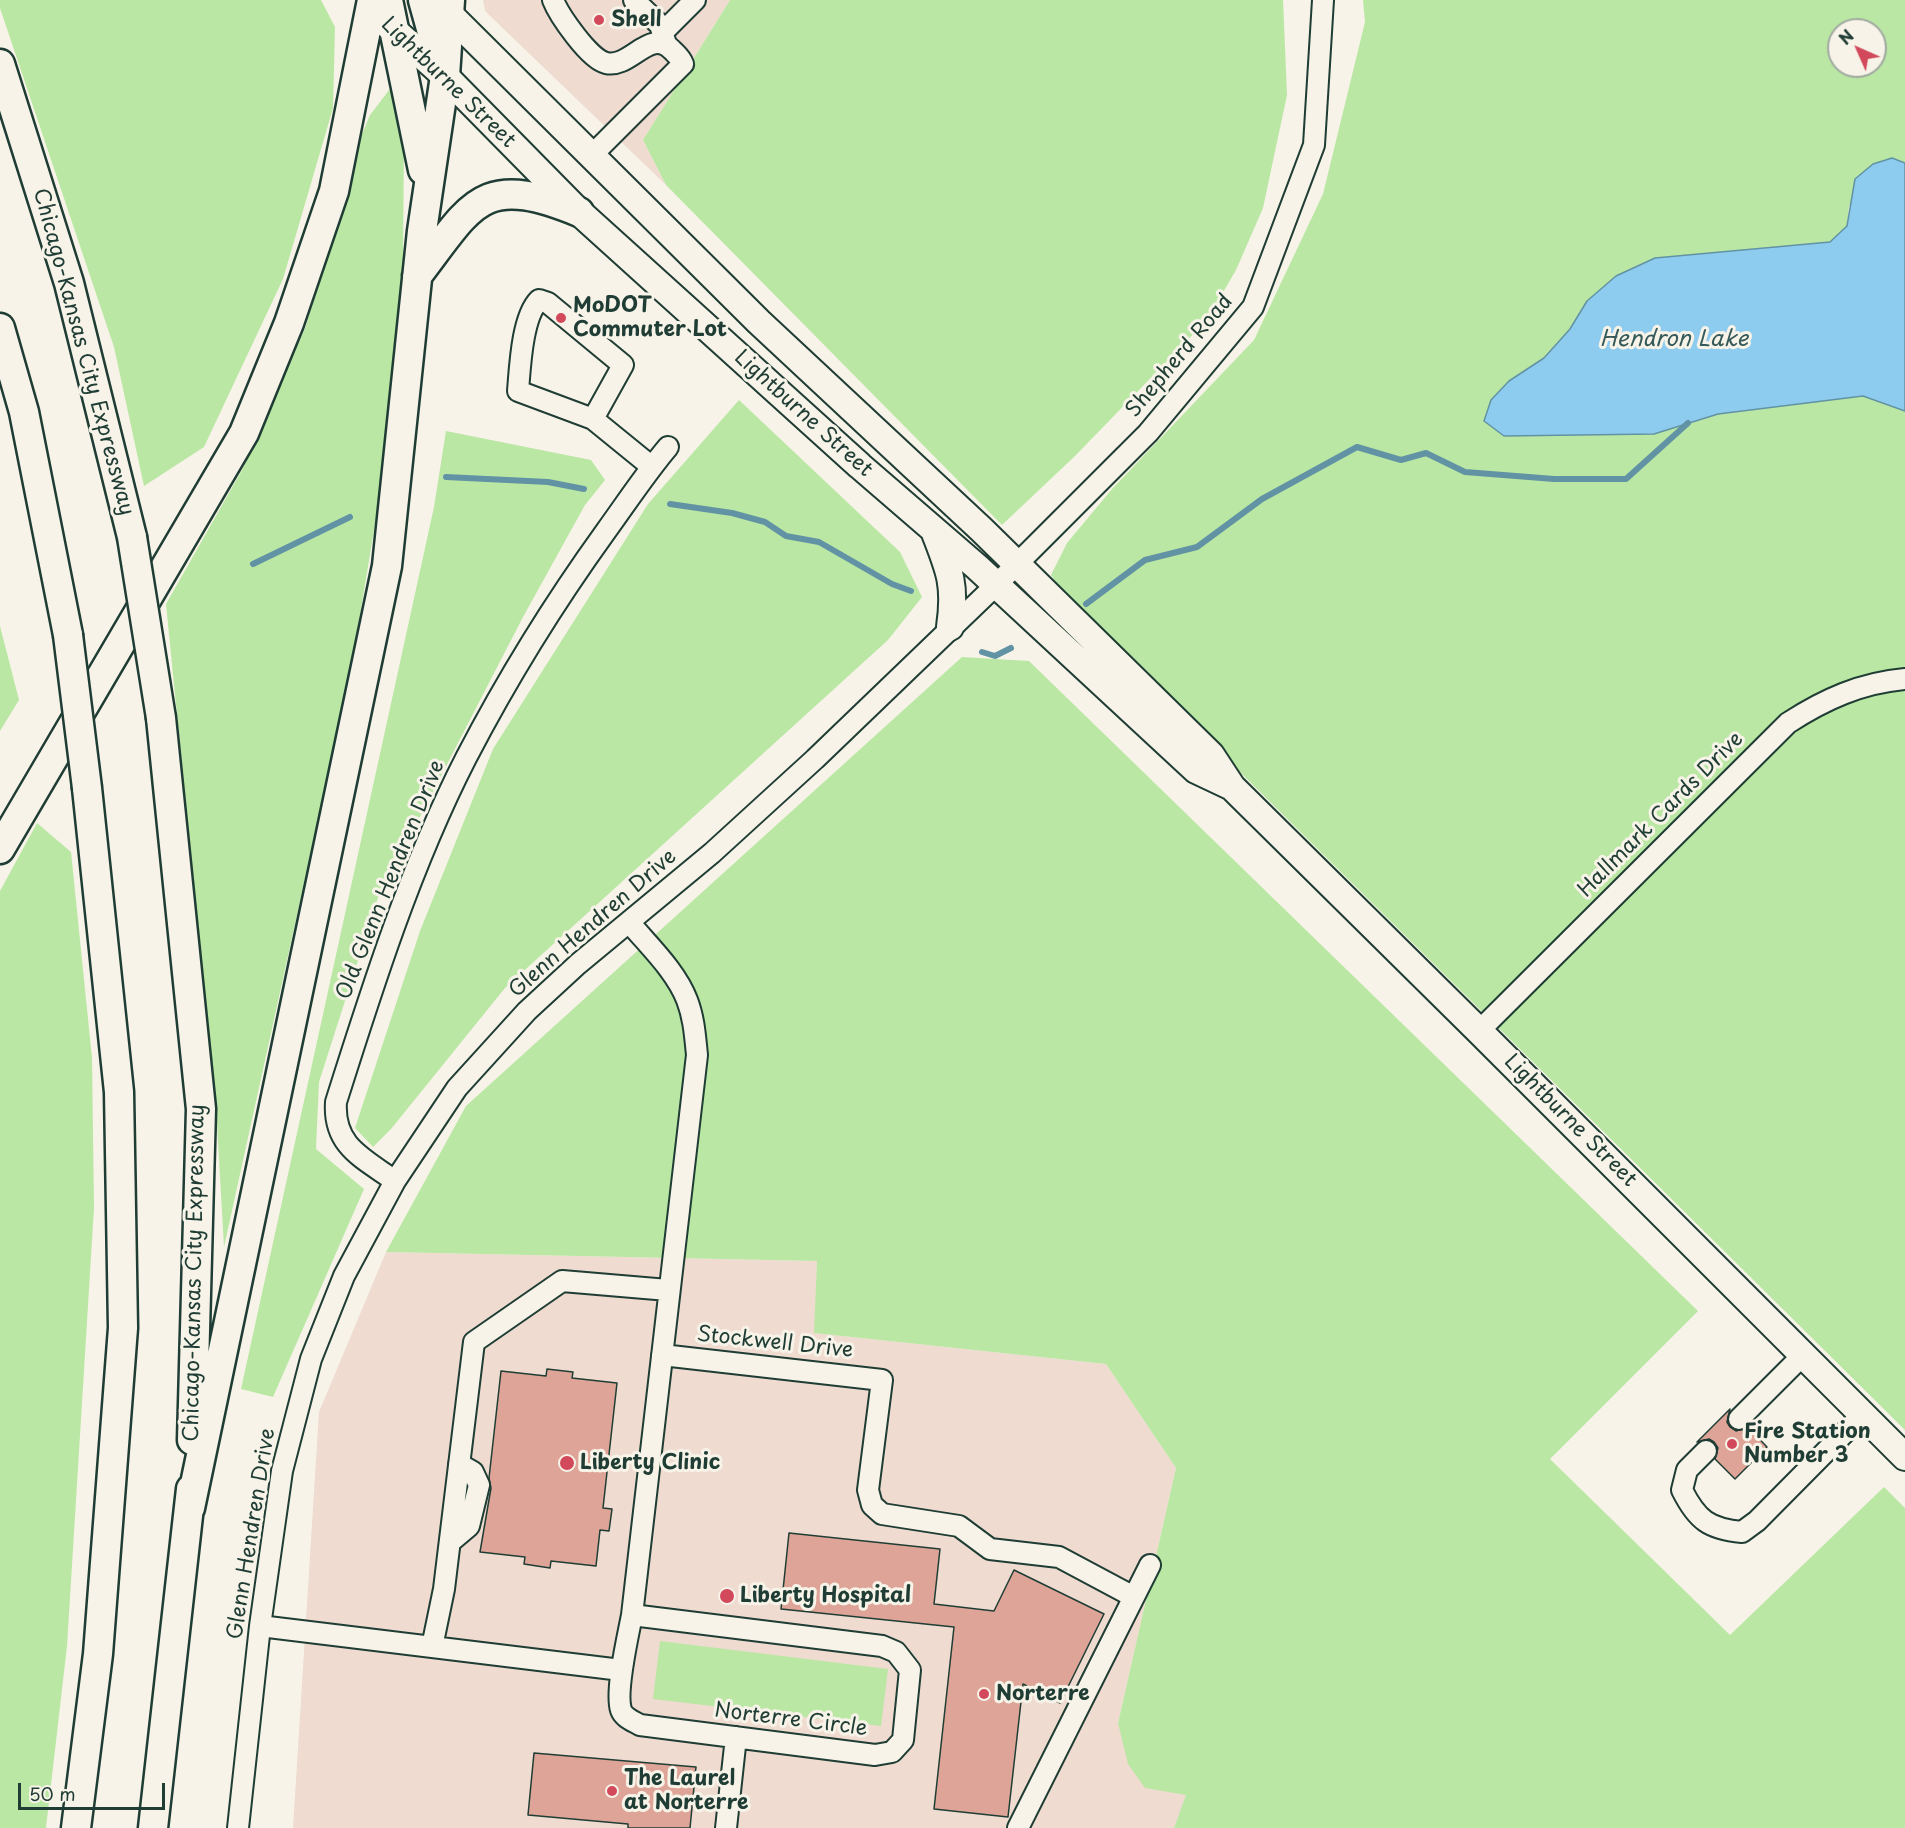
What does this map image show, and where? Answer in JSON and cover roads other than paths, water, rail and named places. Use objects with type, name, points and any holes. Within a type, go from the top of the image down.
[{"type":"highway","points":[[423,0],[445,76]]},
{"type":"highway","points":[[373,2],[396,33],[427,193]]},
{"type":"highway","points":[[0,849],[244,433],[289,323],[334,191],[373,2]]},
{"type":"highway","points":[[190,1508],[387,566],[417,276],[445,76],[444,4]]},
{"type":"highway","name":"Chicago-Kansas City Expressway","points":[[0,64],[69,283],[132,537],[161,718],[201,1109],[190,1508],[153,1828]]},
{"type":"highway","points":[[417,276],[460,220],[485,199],[514,193],[544,198],[579,212]]},
{"type":"highway","points":[[0,328],[24,412],[68,635],[87,788],[119,1092],[123,1328],[98,1654],[76,1828]]},
{"type":"main road","name":"Lightburne Street","points":[[444,4],[759,322],[1017,565],[1211,755],[1232,787],[1479,1030],[1905,1457]]},
{"type":"main road","name":"Lightburne Street","points":[[396,33],[445,76],[579,212],[996,585],[1196,770],[1232,787]]},
{"type":"main road","points":[[933,530],[949,569],[954,599],[950,627]]},
{"type":"street","points":[[553,0],[567,26],[599,60],[607,64],[619,62],[665,38],[695,0]]},
{"type":"street","points":[[592,154],[683,64],[634,0]]},
{"type":"street","name":"Shepherd Road","points":[[996,585],[1148,433],[1253,307],[1314,145],[1323,0]]},
{"type":"street","points":[[593,419],[623,365],[548,303],[539,300],[533,306],[523,348],[518,391],[593,419],[652,467]]},
{"type":"street","name":"Old Glenn Hendren Drive","points":[[394,1181],[348,1145],[342,1138],[335,1118],[336,1102],[374,981],[417,868],[465,760],[515,669],[573,577],[668,447]]},
{"type":"street","name":"Glenn Hendren Drive","points":[[238,1828],[260,1626],[282,1471],[311,1359],[344,1276],[394,1181],[457,1088],[554,984],[712,853],[798,775],[996,585]]},
{"type":"street","name":"Hallmark Cards Drive","points":[[1479,1030],[1788,723],[1813,707],[1855,688],[1905,678]]},
{"type":"street","points":[[629,922],[665,964],[686,997],[692,1016],[697,1055],[632,1615]]},
{"type":"street","points":[[432,1647],[450,1542],[474,1342],[562,1281],[668,1290]]},
{"type":"street","name":"Stockwell Drive","points":[[662,1355],[882,1380],[868,1490],[872,1505],[882,1514],[959,1526],[990,1549],[1059,1557],[1134,1597]]},
{"type":"street","points":[[1739,1419],[1803,1355]]},
{"type":"street","points":[[1706,1451],[1687,1470],[1682,1490],[1694,1513],[1722,1530],[1742,1532],[1757,1521],[1862,1415]]},
{"type":"street","points":[[1018,1828],[1150,1565]]},
{"type":"street","name":"Norterre Circle","points":[[632,1615],[882,1647],[896,1652],[910,1670],[903,1740],[892,1752],[876,1755],[640,1725],[621,1711],[621,1670],[632,1615]]},
{"type":"street","points":[[260,1626],[621,1670]]},
{"type":"street","points":[[726,1828],[736,1737]]},
{"type":"water","name":"Hendron Lake","points":[[1892,158],[1905,163],[1905,411],[1863,396],[1718,414],[1654,434],[1504,436],[1484,421],[1491,400],[1509,381],[1544,358],[1570,329],[1587,301],[1616,276],[1655,258],[1830,242],[1847,226],[1855,179],[1873,164]]},
{"type":"waterway","points":[[1086,604],[1145,560],[1197,547],[1262,499],[1357,447],[1401,460],[1426,453],[1465,472],[1554,479],[1626,479],[1688,423]]},
{"type":"waterway","points":[[446,477],[548,482],[584,489]]},
{"type":"waterway","points":[[670,504],[732,513],[765,522],[786,536],[819,542],[892,584],[911,591]]},
{"type":"waterway","points":[[253,564],[350,517]]},
{"type":"waterway","points":[[982,652],[995,656],[1011,648]]},
{"type":"place","name":"Shell","points":[[599,20]]},
{"type":"place","name":"MoDOT Commuter Lot","points":[[561,318]]},
{"type":"place","name":"Fire Station Number 3","points":[[1732,1444]]},
{"type":"place","name":"Liberty Clinic","points":[[567,1463]]},
{"type":"place","name":"Liberty Hospital","points":[[727,1596]]},
{"type":"place","name":"Norterre","points":[[984,1694]]},
{"type":"place","name":"The Laurel at Norterre","points":[[612,1791]]}]
